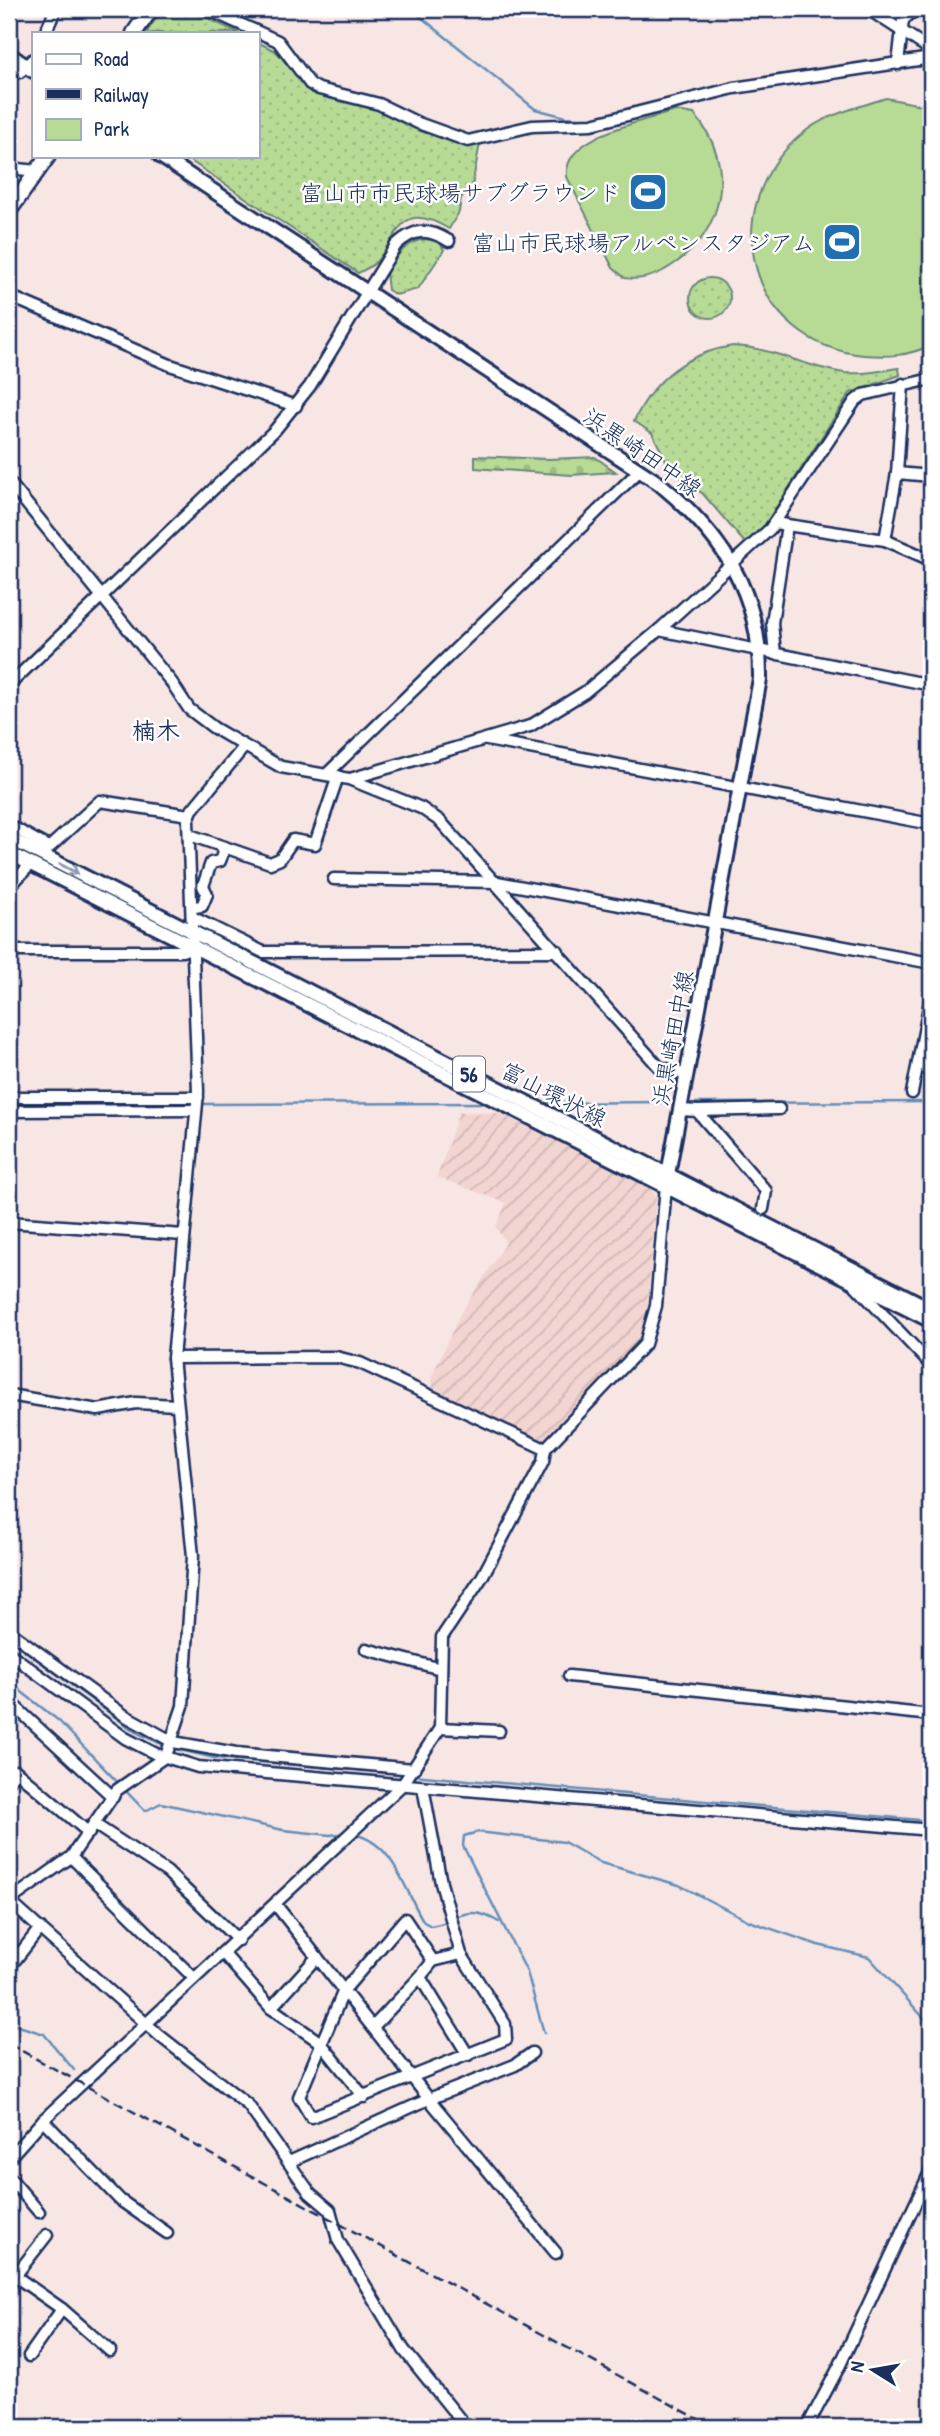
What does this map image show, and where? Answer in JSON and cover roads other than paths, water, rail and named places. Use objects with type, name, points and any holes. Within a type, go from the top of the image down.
[{"type":"highway","points":[[135,32],[151,9]]},
{"type":"highway","points":[[9,211],[47,158]]},
{"type":"main road","points":[[9,54],[31,66]]},
{"type":"main road","name":"浜黒崎田中線","points":[[163,158],[639,471],[693,511],[733,563],[750,607],[760,651],[760,678],[666,1180]]},
{"type":"main road","name":"富山環状線","points":[[9,838],[45,851],[195,941]]},
{"type":"main road","name":"富山環状線","points":[[9,853],[195,941],[666,1180],[931,1309]]},
{"type":"main road","name":"富山環状線","points":[[666,1180],[931,1321]]},
{"type":"street","points":[[45,32],[56,9]]},
{"type":"street","points":[[207,9],[258,32]]},
{"type":"street","points":[[868,9],[931,50]]},
{"type":"street","points":[[898,64],[902,20],[916,9]]},
{"type":"street","points":[[259,32],[278,41],[310,84],[319,89],[379,104],[418,123],[468,141],[532,126],[592,124],[734,88],[931,58]]},
{"type":"street","points":[[9,68],[20,72],[31,66]]},
{"type":"street","points":[[9,168],[37,171]]},
{"type":"street","points":[[9,685],[102,598],[296,406],[396,245],[408,234],[421,230],[436,233],[449,242]]},
{"type":"street","points":[[9,296],[160,361],[296,406]]},
{"type":"street","points":[[349,779],[530,726],[557,711],[659,630],[774,523],[855,401],[863,395],[931,379]]},
{"type":"street","points":[[885,540],[897,473],[904,384]]},
{"type":"street","points":[[190,835],[270,863],[280,859],[293,840],[315,844],[333,775],[639,471]]},
{"type":"street","points":[[897,473],[931,476]]},
{"type":"street","points":[[9,482],[172,683],[189,709],[244,747],[281,767],[349,779],[421,808],[454,834],[659,1067],[687,1075]]},
{"type":"street","points":[[774,523],[885,540],[931,559]]},
{"type":"street","points":[[775,653],[772,624],[788,525]]},
{"type":"street","points":[[659,630],[931,685]]},
{"type":"street","points":[[483,739],[931,824]]},
{"type":"street","points":[[244,747],[189,815],[198,1097],[173,1358],[193,1556],[183,1706],[173,1742],[166,1756],[117,1790],[71,1857],[9,1901],[146,2023],[248,2105],[310,2193],[330,2210],[338,2240],[404,2350],[466,2427]]},
{"type":"street","points":[[9,825],[45,851],[100,801],[189,815]]},
{"type":"street","points":[[194,907],[202,906],[207,894],[202,886],[211,863],[220,861],[225,847]]},
{"type":"street","points":[[9,887],[31,864]]},
{"type":"street","points":[[334,879],[497,882],[931,963]]},
{"type":"street","points":[[194,918],[263,952],[558,951]]},
{"type":"street","points":[[9,951],[182,951],[195,941]]},
{"type":"street","points":[[912,1093],[931,996]]},
{"type":"street","points":[[9,1097],[198,1097]]},
{"type":"street","points":[[681,1110],[779,1109]]},
{"type":"street","points":[[9,1111],[196,1110]]},
{"type":"street","points":[[697,1111],[766,1191],[763,1209]]},
{"type":"street","points":[[9,2158],[43,2120],[276,1905],[403,1784],[414,1769],[440,1728],[442,1637],[482,1577],[543,1462],[545,1449],[645,1344],[656,1306],[666,1180]]},
{"type":"street","points":[[9,1222],[183,1234]]},
{"type":"street","points":[[851,1280],[931,1365]]},
{"type":"street","points":[[173,1358],[336,1357],[360,1363],[545,1449]]},
{"type":"street","points":[[9,1395],[98,1410],[136,1404],[177,1405]]},
{"type":"street","points":[[9,1631],[124,1714],[173,1742],[236,1753],[414,1769]]},
{"type":"street","points":[[366,1649],[441,1669]]},
{"type":"street","points":[[9,1653],[125,1738],[198,1767],[931,1830]]},
{"type":"street","points":[[569,1676],[931,1715]]},
{"type":"street","points":[[9,1700],[113,1797]]},
{"type":"street","points":[[440,1728],[499,1731]]},
{"type":"street","points":[[9,1781],[12,1768],[92,1828],[167,1872],[237,1940]]},
{"type":"street","points":[[423,1787],[441,1883],[461,1954],[505,2024],[506,2039],[311,2117],[299,2097],[344,1990],[405,1919],[433,1961]]},
{"type":"street","points":[[71,1857],[194,1978]]},
{"type":"street","points":[[276,1905],[429,2099],[556,2253]]},
{"type":"street","points":[[9,1968],[40,1928]]},
{"type":"street","points":[[223,1953],[271,2008],[321,2043],[364,2097]]},
{"type":"street","points":[[373,2027],[433,1961],[461,1954]]},
{"type":"street","points":[[271,2008],[317,1957]]},
{"type":"street","points":[[420,1977],[468,2055]]},
{"type":"street","points":[[289,2162],[429,2099],[515,2065],[532,2053]]},
{"type":"street","points":[[43,2120],[120,2200],[167,2233]]},
{"type":"street","points":[[807,2427],[931,2172]]},
{"type":"street","points":[[9,2178],[39,2211]]},
{"type":"street","points":[[47,2235],[12,2274],[62,2309],[110,2351]]},
{"type":"street","points":[[29,2356],[62,2309]]},
{"type":"waterway","points":[[411,9],[535,109],[566,117],[590,119],[690,94]]},
{"type":"waterway","points":[[907,66],[931,67]]},
{"type":"waterway","points":[[745,82],[818,70]]},
{"type":"waterway","points":[[538,1103],[668,1102]]},
{"type":"waterway","points":[[696,1103],[931,1102]]},
{"type":"waterway","points":[[199,1104],[490,1103]]},
{"type":"waterway","points":[[9,1105],[192,1104]]},
{"type":"waterway","points":[[9,1639],[134,1731],[166,1746]]},
{"type":"waterway","points":[[9,1682],[59,1721],[145,1811],[161,1803],[283,1830],[330,1835],[347,1833]]},
{"type":"waterway","points":[[172,1748],[214,1758],[405,1774]]},
{"type":"waterway","points":[[412,1775],[931,1821]]},
{"type":"waterway","points":[[544,2033],[527,1972],[463,1846],[464,1836],[478,1832],[564,1842],[601,1863],[679,1885],[749,1921],[818,1945],[869,1957],[931,2026]]},
{"type":"waterway","points":[[354,1834],[368,1839],[389,1858],[424,1922],[431,1926],[448,1922]]},
{"type":"waterway","points":[[454,1918],[477,1913],[499,1922]]},
{"type":"waterway","points":[[9,2023],[44,2034],[74,2070]]},
{"type":"railway","points":[[9,2044],[713,2427]]},
{"type":"place","name":"富山市市民球場サブグラウンド","points":[[648,192]]},
{"type":"place","name":"富山市民球場アルペンスタジアム","points":[[842,242]]},
{"type":"district","name":"楠木","points":[[156,730]]}]
